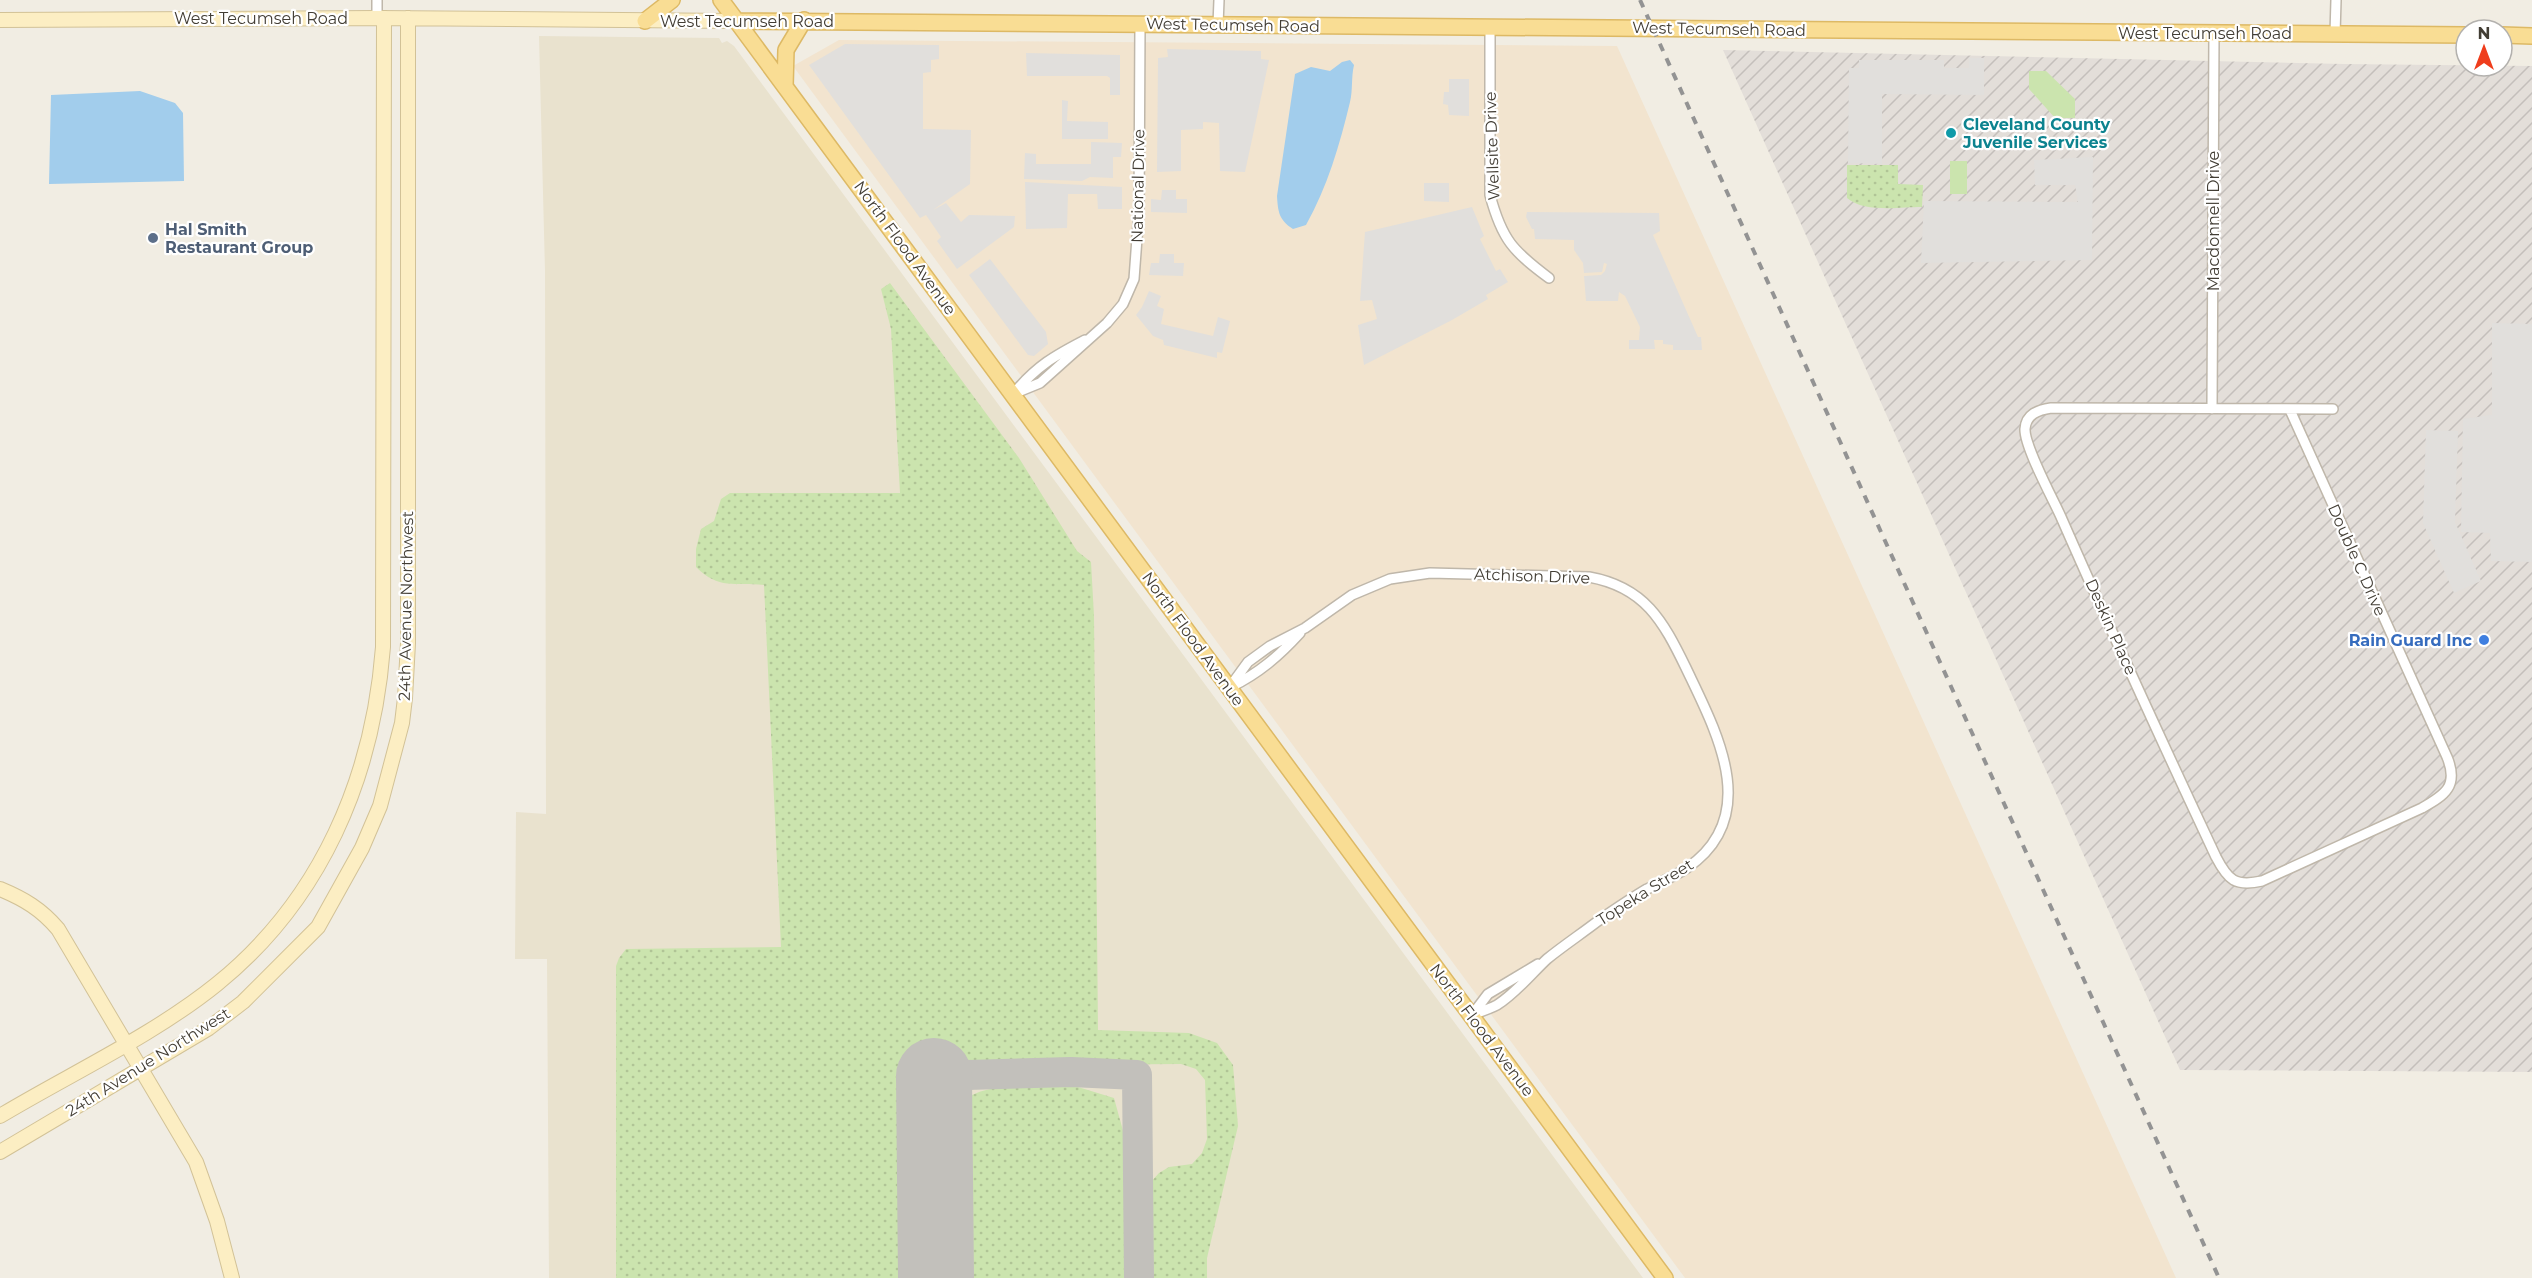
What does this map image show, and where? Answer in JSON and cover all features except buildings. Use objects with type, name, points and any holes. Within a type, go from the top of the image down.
[{"type":"main road","points":[[645,21],[672,0]]},
{"type":"main road","name":"North Flood Avenue","points":[[721,0],[1665,1278]]},
{"type":"main road","name":"West Tecumseh Road","points":[[0,20],[381,18],[804,20],[2454,35]]},
{"type":"main road","name":"24th Avenue Northwest","points":[[1,1117],[126,1044],[217,984],[241,963],[283,917],[314,874],[357,784],[378,702],[383,647],[381,18]]},
{"type":"main road","name":"24th Avenue Northwest","points":[[0,1152],[209,1028],[243,1002],[318,927],[362,848],[380,806],[393,763],[405,698],[408,644],[408,18]]},
{"type":"main road","points":[[785,86],[786,50],[804,20]]},
{"type":"main road","points":[[2514,35],[2532,36]]},
{"type":"main road","points":[[0,890],[31,903],[58,929],[196,1162],[217,1221],[232,1278]]},
{"type":"street","name":"24th Avenue Northwest","points":[[377,0],[381,18]]},
{"type":"street","points":[[1218,25],[1219,0]]},
{"type":"street","points":[[2335,34],[2336,0]]},
{"type":"street","name":"National Drive","points":[[1013,394],[1040,383],[1095,335],[1123,304],[1130,290],[1136,268],[1139,211],[1140,24]]},
{"type":"street","name":"Wellsite Drive","points":[[1490,27],[1490,195],[1497,221],[1511,246],[1549,278]]},
{"type":"street","name":"Macdonnell Drive","points":[[2212,409],[2214,33]]},
{"type":"street","name":"National Drive","points":[[1013,394],[1034,371],[1054,357],[1095,335]]},
{"type":"street","name":"Deskin Place","points":[[2333,410],[2051,408],[2032,414],[2025,432],[2072,542],[2221,868],[2229,878],[2245,884],[2262,881],[2422,808],[2445,794],[2451,784],[2452,775]]},
{"type":"street","name":"Double C Drive","points":[[2290,410],[2447,757],[2452,775]]},
{"type":"street","name":"Atchison Drive","points":[[1229,688],[1248,662],[1270,646],[1305,628],[1352,595],[1374,584],[1403,576],[1430,573],[1557,575],[1599,579],[1639,596],[1657,616],[1677,650],[1704,709]]},
{"type":"street","name":"Atchison Drive","points":[[1229,688],[1251,677],[1278,657],[1305,628]]},
{"type":"street","name":"Topeka Street","points":[[1472,1016],[1488,994],[1548,958],[1615,909],[1687,868],[1707,850],[1716,837],[1727,811],[1729,784],[1723,752],[1704,709]]},
{"type":"street","name":"Topeka Street","points":[[1472,1016],[1497,1004],[1518,988],[1548,958]]},
{"type":"shaded area","points":[[539,36],[719,38],[722,43],[727,41],[734,46],[1643,1278],[549,1278],[547,959],[515,959],[516,812],[546,814],[545,271]]},
{"type":"shaded area","points":[[839,40],[1617,46],[2176,1278],[1685,1278],[793,66]]},
{"type":"shaded area","points":[[845,44],[939,45],[939,59],[931,60],[931,72],[923,73],[923,129],[971,130],[970,184],[933,210],[946,203],[961,222],[969,215],[1015,216],[1014,227],[957,269],[937,241],[941,237],[926,215],[920,218],[809,65]]},
{"type":"shaded area","points":[[1167,49],[1261,51],[1261,59],[1269,60],[1245,172],[1220,171],[1219,123],[1203,122],[1203,129],[1181,130],[1181,171],[1157,172],[1158,58],[1168,57]]},
{"type":"shaded area","points":[[1723,50],[2454,65],[2454,78],[2514,78],[2514,66],[2532,66],[2532,1072],[2180,1070]]},
{"type":"shaded area","points":[[1026,53],[1120,55],[1120,95],[1110,95],[1110,78],[1107,76],[1027,76]]},
{"type":"shaded area","points":[[1969,58],[1984,58],[1984,95],[1882,94],[1882,164],[1848,163],[1849,68],[1859,68],[1859,60],[1944,60],[1944,68],[1969,68]]},
{"type":"shaded area","points":[[1449,79],[1469,79],[1469,116],[1449,115],[1448,105],[1443,104],[1444,92],[1449,92]]},
{"type":"shaded area","points":[[1062,100],[1068,101],[1067,121],[1108,122],[1108,139],[1062,139]]},
{"type":"shaded area","points":[[1091,142],[1122,143],[1121,157],[1113,157],[1113,178],[1090,177],[1082,181],[1024,179],[1025,153],[1036,154],[1036,164],[1091,164]]},
{"type":"shaded area","points":[[2093,157],[2092,260],[1921,263],[1924,201],[2078,202],[2075,185],[2035,185],[2034,160]]},
{"type":"shaded area","points":[[1025,182],[1122,187],[1122,209],[1098,209],[1097,194],[1068,194],[1067,228],[1026,229]]},
{"type":"shaded area","points":[[1424,183],[1449,183],[1449,202],[1424,201]]},
{"type":"shaded area","points":[[1162,190],[1176,190],[1176,199],[1187,199],[1187,213],[1151,212],[1151,199],[1161,200]]},
{"type":"shaded area","points":[[1472,207],[1484,236],[1480,239],[1496,271],[1500,269],[1508,282],[1486,295],[1488,299],[1452,320],[1364,365],[1358,325],[1377,319],[1372,300],[1360,301],[1365,232]]},
{"type":"shaded area","points":[[1527,212],[1659,213],[1660,231],[1653,235],[1698,337],[1701,337],[1702,350],[1673,350],[1673,345],[1663,344],[1663,340],[1654,340],[1655,349],[1629,349],[1629,340],[1639,340],[1640,327],[1625,296],[1619,292],[1618,301],[1586,301],[1584,276],[1601,275],[1607,264],[1604,263],[1602,272],[1584,273],[1583,263],[1574,250],[1574,240],[1535,239],[1534,229],[1526,217]]},
{"type":"shaded area","points":[[1160,254],[1174,254],[1174,263],[1184,263],[1183,276],[1149,275],[1151,263],[1159,263]]},
{"type":"shaded area","points":[[990,259],[1046,332],[1048,344],[1034,356],[1028,355],[969,275]]},
{"type":"shaded area","points":[[1149,291],[1161,296],[1157,306],[1164,309],[1161,324],[1213,336],[1218,317],[1230,321],[1222,353],[1217,352],[1217,358],[1164,345],[1163,340],[1153,336],[1136,315]]},
{"type":"shaded area","points":[[2492,323],[2532,324],[2532,562],[2491,561],[2490,533],[2461,532],[2463,419],[2492,415]]},
{"type":"shaded area","points":[[2426,430],[2458,431],[2455,522],[2481,581],[2454,593],[2423,523]]},
{"type":"green space","points":[[2029,71],[2046,71],[2075,99],[2075,118],[2055,118],[2029,89]]},
{"type":"green space","points":[[1950,161],[1967,161],[1967,194],[1950,194]]},
{"type":"green space","points":[[1847,165],[1898,165],[1898,184],[1923,185],[1922,207],[1883,208],[1854,203],[1847,198]]},
{"type":"green space","points":[[890,283],[1019,458],[1077,551],[1091,562],[1094,616],[1098,1030],[1189,1033],[1217,1043],[1233,1065],[1238,1126],[1207,1258],[1207,1278],[1148,1278],[1149,1184],[1159,1173],[1169,1167],[1192,1164],[1202,1153],[1207,1139],[1205,1080],[1196,1069],[1181,1064],[908,1066],[909,1278],[616,1278],[616,966],[619,958],[626,949],[781,947],[764,585],[727,584],[712,579],[696,567],[696,549],[701,529],[714,521],[721,499],[730,493],[900,493],[891,329],[881,289]]},
{"type":"green space","points":[[1078,1087],[1114,1098],[1125,1138],[1131,1278],[961,1278],[960,1103],[970,1096],[994,1088]]},
{"type":"water","points":[[1350,60],[1354,65],[1351,97],[1332,165],[1306,225],[1293,229],[1280,215],[1277,196],[1295,74],[1311,67],[1330,71],[1342,62]]},
{"type":"water","points":[[140,91],[175,103],[183,113],[184,181],[49,184],[51,95]]},
{"type":"taxiway","points":[[934,1076],[1071,1072],[1137,1075],[1139,1278]]},
{"type":"runway","points":[[934,1076],[936,1278]]},
{"type":"railway","points":[[1640,0],[2219,1278]]},
{"type":"place","name":"Cleveland County Juvenile Services","points":[[1951,133]]},
{"type":"place","name":"Hal Smith Restaurant Group","points":[[153,238]]},
{"type":"place","name":"Rain Guard Inc","points":[[2484,640]]}]
